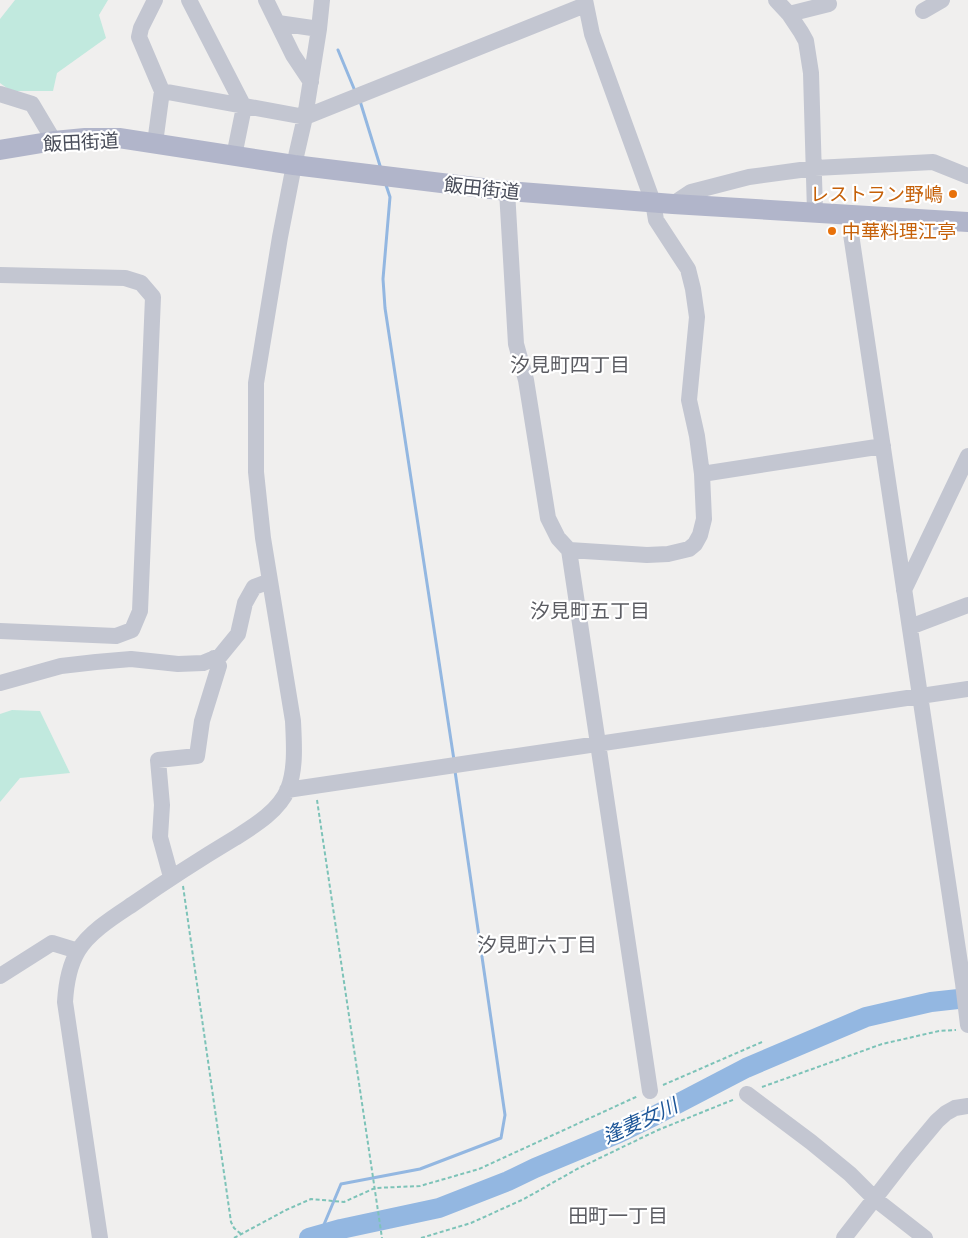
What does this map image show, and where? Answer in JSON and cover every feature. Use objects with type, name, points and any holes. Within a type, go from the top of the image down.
[{"type":"main road","name":"飯田街道","points":[[0,150],[54,141],[85,138],[119,138],[294,165],[507,191],[673,204],[968,222]]},
{"type":"street","points":[[155,0],[139,36],[162,91],[155,143]]},
{"type":"street","points":[[189,0],[244,107],[234,156]]},
{"type":"street","points":[[266,0],[293,55],[311,82]]},
{"type":"street","points":[[100,1238],[65,1002],[67,982],[78,951],[100,926],[176,874],[247,830],[271,812],[287,790],[291,775],[295,744],[293,721],[263,538],[256,472],[256,383],[294,165],[305,117],[320,29],[322,0]]},
{"type":"street","points":[[776,0],[789,14],[806,42],[811,73],[815,212]]},
{"type":"street","points":[[923,11],[942,0]]},
{"type":"street","points":[[162,91],[305,117],[585,2],[592,34],[654,202],[656,220],[688,269],[693,288],[698,317],[689,400],[698,436],[704,519],[695,544],[689,549],[668,554],[647,555],[569,550]]},
{"type":"street","points":[[789,14],[829,4]]},
{"type":"street","points":[[278,23],[320,29]]},
{"type":"street","points":[[0,94],[32,104],[54,141]]},
{"type":"street","points":[[673,204],[691,192],[749,177],[815,168],[932,162],[968,176]]},
{"type":"street","points":[[507,191],[516,344],[526,380],[548,518],[558,538],[569,550],[650,1091]]},
{"type":"street","points":[[848,214],[964,988],[965,1027]]},
{"type":"street","points":[[0,275],[125,278],[141,283],[153,297],[140,611],[132,630],[116,636],[0,631]]},
{"type":"street","points":[[702,474],[883,446]]},
{"type":"street","points":[[904,590],[968,456]]},
{"type":"street","points":[[0,683],[61,666],[78,664],[131,659],[178,664],[203,663],[220,656],[238,634],[245,603],[254,587],[270,581]]},
{"type":"street","points":[[910,628],[968,605]]},
{"type":"street","points":[[176,874],[160,837],[162,805],[158,760],[198,756],[202,721],[219,666],[214,658]]},
{"type":"street","points":[[287,790],[968,689]]},
{"type":"street","points":[[0,976],[52,943],[78,951]]},
{"type":"street","points":[[747,1094],[811,1142],[850,1174],[876,1200],[925,1238]]},
{"type":"street","points":[[844,1238],[937,1121],[955,1108],[968,1106]]},
{"type":"path","points":[[315,785],[382,1238]]},
{"type":"path","points":[[176,874],[231,1222],[234,1228],[241,1234]]},
{"type":"path","points":[[421,1238],[471,1223],[524,1199],[577,1169],[658,1130],[776,1082],[882,1044],[938,1030],[965,1027]]},
{"type":"path","points":[[234,1238],[286,1210],[311,1200],[341,1202],[374,1187],[420,1186],[479,1169],[762,1042]]},
{"type":"green space","points":[[15,0],[108,0],[99,15],[106,38],[57,73],[53,91],[11,91],[0,83],[0,19]]},
{"type":"green space","points":[[12,710],[40,711],[70,773],[20,778],[0,802],[0,714]]},
{"type":"waterway","points":[[338,50],[355,91]]},
{"type":"waterway","points":[[360,101],[381,169]]},
{"type":"waterway","points":[[385,182],[390,197],[383,279],[385,308],[454,760]]},
{"type":"waterway","points":[[320,1234],[341,1184],[420,1169],[501,1138],[505,1115],[455,771]]},
{"type":"waterway","name":"逢妻女川","points":[[309,1238],[341,1229],[439,1208],[508,1181],[619,1133],[746,1068],[866,1017],[931,1002],[968,998]]},
{"type":"place","name":"レストラン野嶋","points":[[953,194]]},
{"type":"place","name":"中華料理江亭","points":[[832,231]]},
{"type":"district","name":"汐見町四丁目","points":[[570,365]]},
{"type":"district","name":"汐見町五丁目","points":[[590,611]]},
{"type":"district","name":"汐見町六丁目","points":[[537,945]]},
{"type":"district","name":"田町一丁目","points":[[618,1216]]}]
